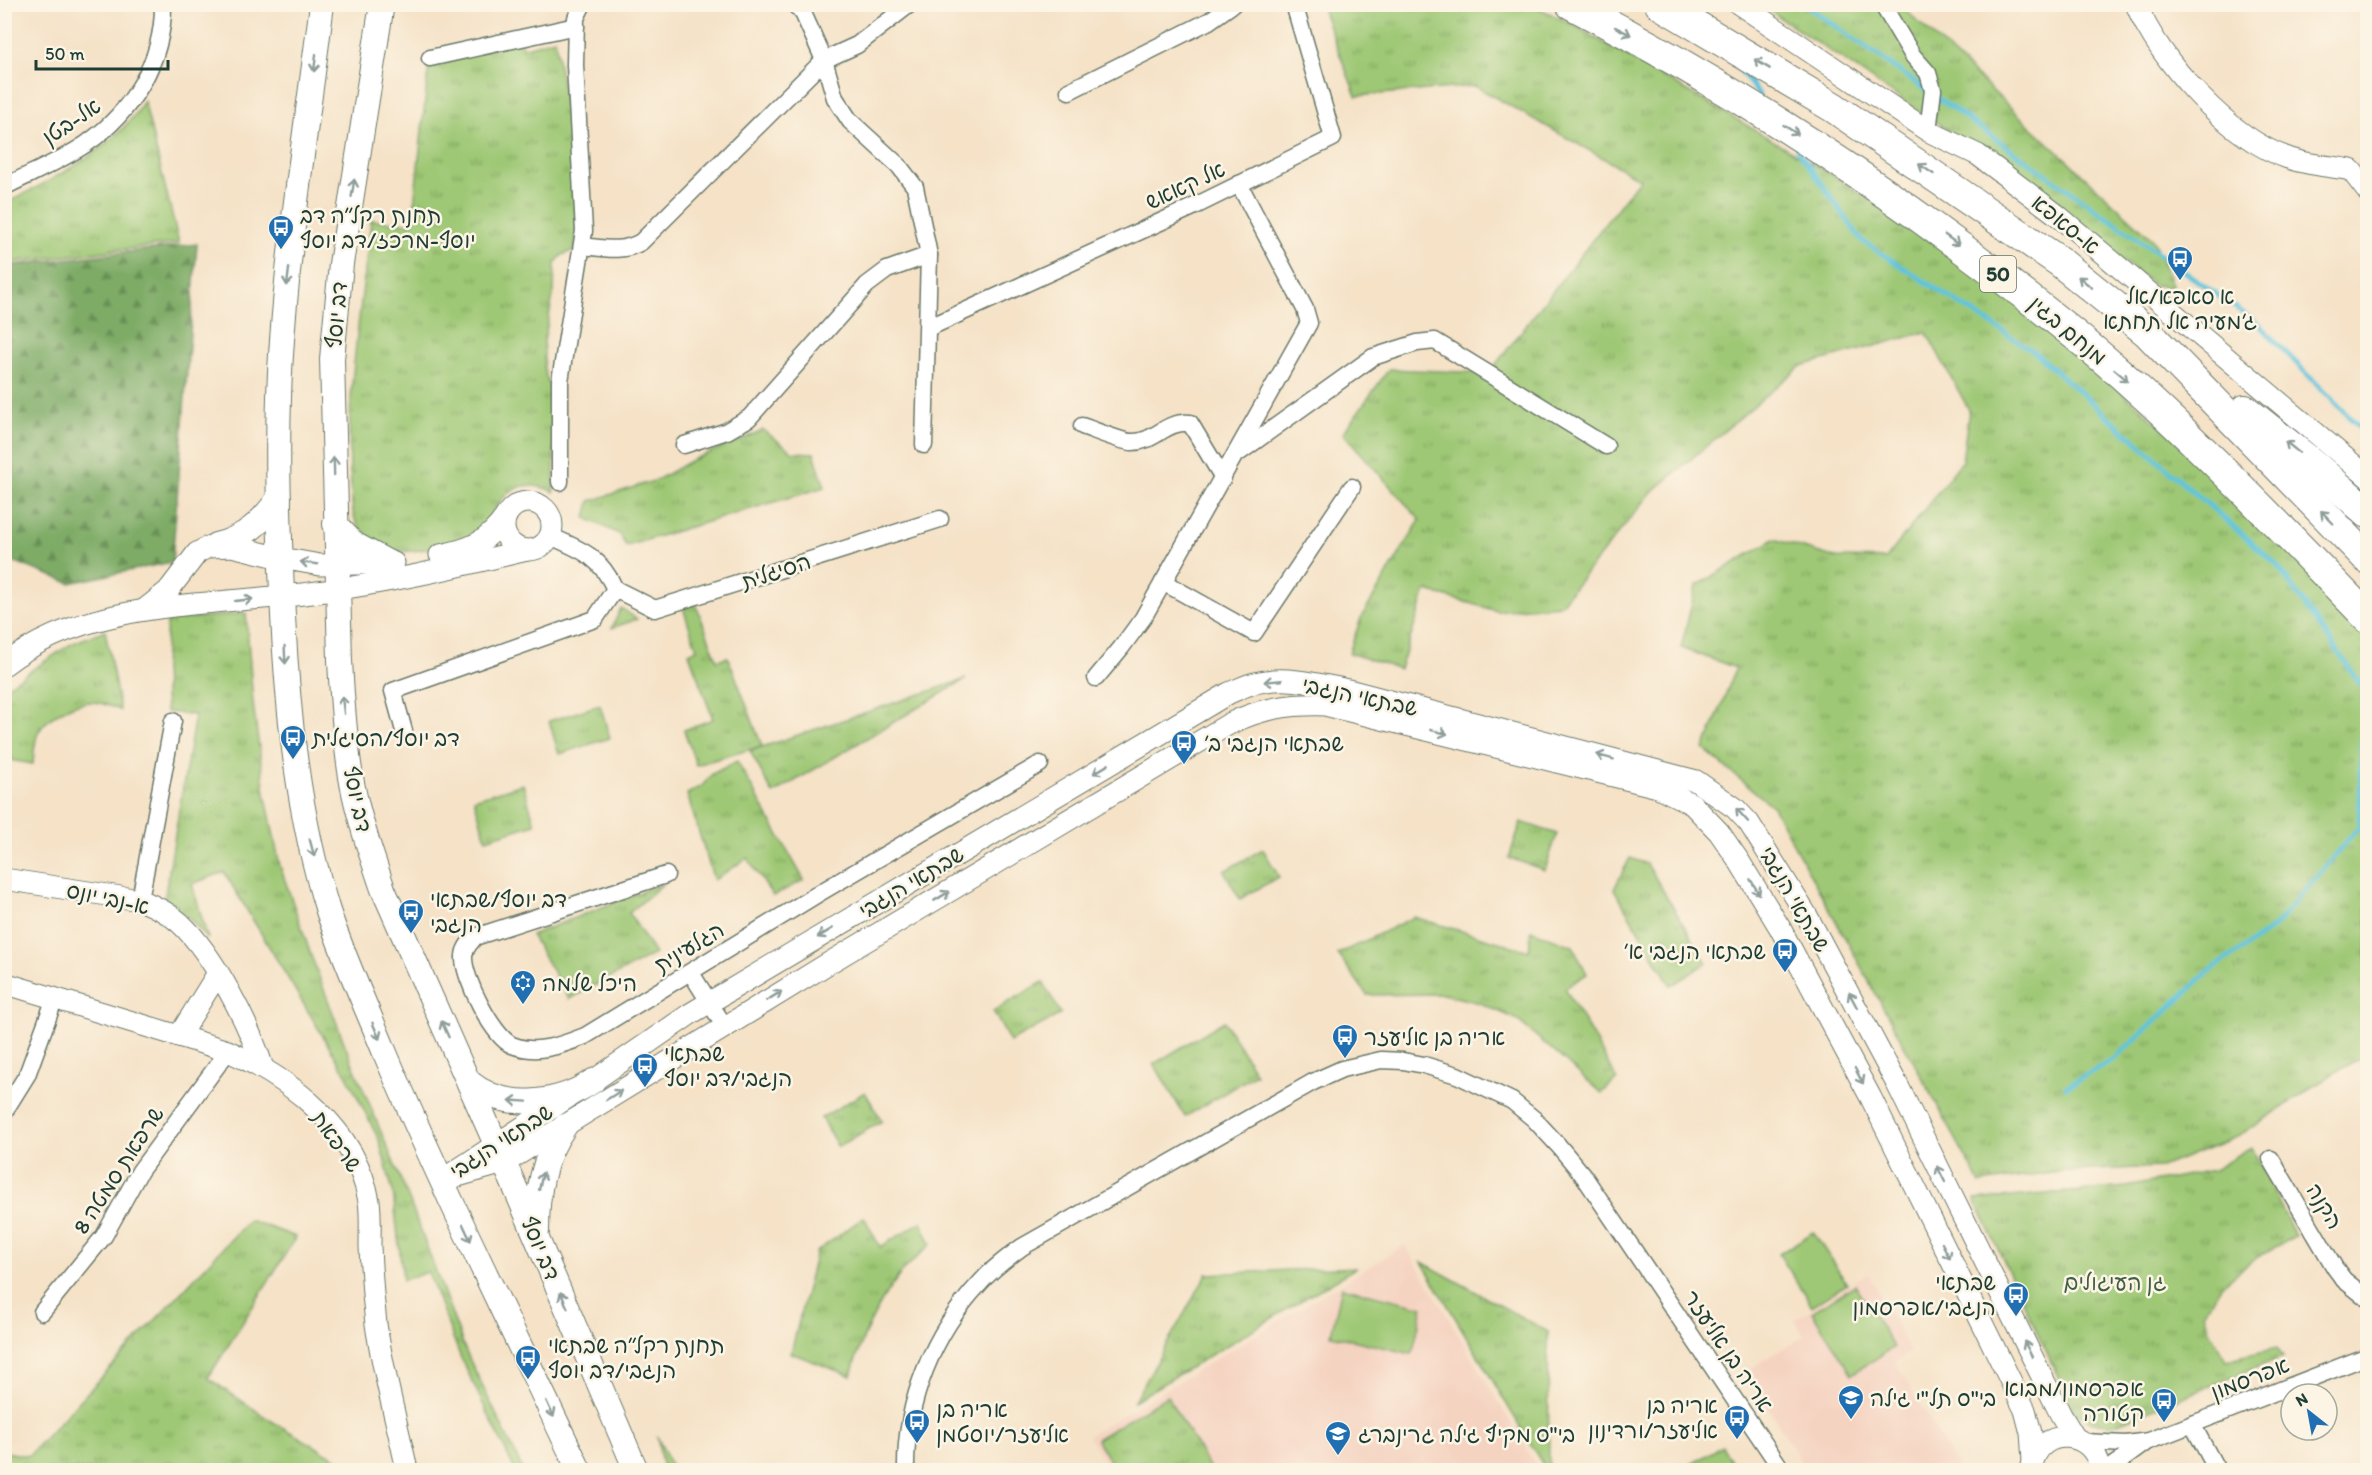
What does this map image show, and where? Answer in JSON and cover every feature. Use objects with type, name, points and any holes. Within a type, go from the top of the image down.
[{"type":"highway","name":"מנחם בגין","points":[[1571,4],[1635,37],[1740,98],[1839,160],[2025,294],[2120,373],[2192,440],[2367,618]]},
{"type":"highway","name":"50","points":[[1660,4],[1833,107],[2060,262],[2147,332],[2367,559]]},
{"type":"highway","points":[[2147,332],[2314,465],[2367,513]]},
{"type":"main road","points":[[322,4],[282,342],[279,498],[282,597],[286,673],[296,768],[307,831],[329,912],[394,1073],[576,1467]]},
{"type":"main road","name":"דב יוסף","points":[[382,4],[341,264],[332,359],[335,524],[342,695],[352,783],[367,842],[383,889],[500,1153],[636,1470]]},
{"type":"main road","points":[[216,545],[232,541],[251,530],[264,520],[279,498]]},
{"type":"main road","points":[[335,524],[354,544],[392,564]]},
{"type":"main road","points":[[469,1082],[494,1096],[528,1102],[564,1095],[593,1081]]},
{"type":"main road","points":[[537,1239],[537,1205],[541,1179],[549,1151],[565,1126]]},
{"type":"street","name":"אל-בטן","points":[[4,187],[84,145],[121,114],[149,70],[158,45],[163,4]]},
{"type":"street","points":[[560,482],[560,381],[584,231],[576,108],[576,18],[583,4]]},
{"type":"street","points":[[794,4],[802,13],[824,60],[835,98],[850,121],[899,166],[915,187],[929,255],[924,445]]},
{"type":"street","points":[[582,246],[617,250],[631,248],[641,242],[824,60],[857,45],[910,4]]},
{"type":"street","points":[[1068,91],[1209,21],[1233,4]]},
{"type":"street","name":"אל קאאש","points":[[928,328],[1333,138],[1294,4]]},
{"type":"street","name":"א-סאפא","points":[[1740,4],[1928,131],[1978,155],[2056,214],[2367,477]]},
{"type":"street","points":[[1882,4],[1913,56],[1928,73],[1933,90],[1928,131]]},
{"type":"street","points":[[2136,4],[2145,26],[2194,91],[2244,135],[2287,158],[2351,170],[2367,192]]},
{"type":"street","points":[[430,58],[576,26]]},
{"type":"street","points":[[1096,678],[1143,618],[1309,323],[1305,309],[1239,184]]},
{"type":"street","points":[[684,445],[727,431],[749,418],[867,285],[887,270],[929,255]]},
{"type":"street","points":[[1234,457],[1373,357],[1417,343],[1435,341],[1606,446]]},
{"type":"street","points":[[1082,426],[1132,442],[1154,436],[1178,422],[1190,423],[1222,478]]},
{"type":"street","points":[[1163,582],[1254,633],[1352,487]]},
{"type":"street","points":[[4,665],[45,640],[81,624],[116,614],[282,597],[337,577],[471,547],[485,540],[515,506],[521,503],[534,502],[541,505],[551,519],[550,536],[538,548],[337,577],[281,558],[232,546],[216,545],[197,553],[168,591],[143,611]]},
{"type":"street","points":[[506,516],[504,522],[506,536],[514,546],[527,550]]},
{"type":"street","name":"הסיגלית","points":[[615,589],[655,609],[940,519]]},
{"type":"street","points":[[404,731],[393,691],[595,619],[615,589],[609,575],[593,556],[550,536]]},
{"type":"street","points":[[187,567],[186,573],[190,587],[206,604]]},
{"type":"street","name":"שבתאי הנגבי","points":[[442,1180],[477,1172],[593,1081],[671,1026],[1229,693],[1255,683],[1280,680],[1309,682],[1348,690],[1696,781],[1735,808],[1749,823],[1806,914],[1898,1084],[2061,1415],[2079,1440],[2097,1458],[2100,1470]]},
{"type":"street","name":"שבתאי הנגבי","points":[[500,1153],[565,1126],[724,1027],[1229,724],[1264,709],[1286,705],[1325,705],[1658,788],[1692,804],[1719,832],[1780,928],[1871,1098],[2025,1410],[2031,1433],[2032,1468]]},
{"type":"street","points":[[140,900],[173,721]]},
{"type":"street","name":"הגלעינית","points":[[666,874],[475,937],[467,945],[464,955],[465,967],[469,981],[500,1035],[510,1044],[523,1048],[543,1049],[562,1046],[585,1036],[821,892],[1040,764]]},
{"type":"street","name":"א-נבי יונס","points":[[4,879],[140,900],[161,909],[180,923],[196,941],[218,973],[249,1030],[263,1068]]},
{"type":"street","points":[[179,1036],[218,973]]},
{"type":"street","points":[[691,973],[724,1027]]},
{"type":"street","name":"שרפאת","points":[[4,983],[228,1051],[283,1080],[321,1113],[360,1170],[369,1202],[376,1325],[407,1470]]},
{"type":"street","points":[[4,1112],[27,1075],[55,998]]},
{"type":"street","name":"שרפאת סמטה 8","points":[[42,1312],[104,1236],[140,1171],[228,1051]]},
{"type":"street","name":"אריה בן אליעזר","points":[[906,1470],[910,1416],[921,1378],[937,1344],[959,1307],[980,1282],[999,1265],[1022,1247],[1288,1095],[1342,1069],[1381,1060],[1403,1061],[1457,1075],[1512,1101],[1534,1119],[1584,1175],[1781,1469]]},
{"type":"street","name":"הקנה","points":[[2271,1159],[2335,1268],[2344,1280],[2367,1299]]},
{"type":"street","name":"אפרסמון","points":[[2108,1470],[2149,1441],[2367,1356]]},
{"type":"street","points":[[2192,1424],[2217,1470]]},
{"type":"street","points":[[2032,1468],[2045,1444],[2054,1439],[2079,1440]]},
{"type":"street","name":"אפרסמון","points":[[2079,1440],[2126,1444],[2149,1441]]},
{"type":"shaded area","points":[[1405,1245],[1539,1470],[1109,1470],[1088,1436]]},
{"type":"shaded area","points":[[1868,1273],[1910,1351],[1895,1362],[1959,1470],[1806,1470],[1746,1371],[1804,1336],[1795,1320]]},
{"type":"green space","points":[[1327,4],[1530,4],[1568,22],[1829,173],[2019,300],[2367,610],[2367,1054],[2239,1136],[2161,1167],[2067,1171],[1980,1183],[1773,807],[1704,749],[1736,668],[1681,648],[1696,586],[1774,539],[1836,558],[1886,559],[1962,461],[1969,410],[1926,332],[1801,366],[1651,493],[1560,605],[1497,611],[1426,591],[1400,669],[1349,653],[1361,618],[1420,520],[1343,433],[1389,369],[1489,373],[1640,179],[1475,86],[1356,96],[1323,11]]},
{"type":"green space","points":[[1761,5],[1900,5],[2153,240],[2173,287],[2154,285],[1997,163]]},
{"type":"green space","points":[[555,39],[575,172],[577,225],[575,250],[562,255],[555,263],[554,291],[544,341],[544,369],[554,401],[554,492],[528,485],[512,490],[482,527],[467,537],[448,544],[404,552],[383,549],[366,537],[354,517],[349,454],[355,353],[371,220],[412,224],[429,64],[520,40],[522,48]]},
{"type":"green space","points":[[144,101],[179,243],[5,263],[5,204],[62,173],[100,148],[132,118]]},
{"type":"green space","points":[[197,244],[172,562],[70,583],[12,561],[5,563],[5,266]]},
{"type":"green space","points":[[763,430],[793,452],[814,453],[825,487],[626,546],[619,534],[586,518],[590,501],[657,480],[692,460]]},
{"type":"green space","points":[[695,602],[717,660],[728,657],[762,746],[696,765],[684,730],[713,719],[689,653],[697,649],[683,608]]},
{"type":"green space","points":[[621,608],[637,619],[612,628]]},
{"type":"green space","points":[[246,613],[253,703],[265,793],[280,866],[345,1045],[410,1202],[466,1352],[523,1470],[515,1470],[460,1356],[428,1272],[403,1280],[393,1192],[379,1140],[347,1076],[224,872],[192,884],[208,939],[188,917],[164,901],[195,715],[166,712],[164,668],[167,621]]},
{"type":"green space","points":[[105,630],[120,710],[92,702],[70,707],[55,715],[39,731],[33,764],[5,759],[5,688],[71,644]]},
{"type":"green space","points":[[966,679],[773,794],[750,751]]},
{"type":"green space","points":[[600,705],[610,738],[559,754],[549,721]]},
{"type":"green space","points":[[737,761],[804,880],[773,896],[747,858],[714,880],[687,794],[702,786],[712,774]]},
{"type":"green space","points":[[523,784],[535,824],[486,839],[474,799]]},
{"type":"green space","points":[[1521,822],[1557,834],[1545,870],[1509,858]]},
{"type":"green space","points":[[1263,849],[1279,877],[1240,899],[1224,871]]},
{"type":"green space","points":[[1630,858],[1647,864],[1707,963],[1671,986],[1614,889]]},
{"type":"green space","points":[[664,883],[629,913],[655,954],[569,999],[531,935]]},
{"type":"green space","points":[[1414,917],[1529,951],[1531,930],[1573,946],[1587,974],[1565,988],[1617,1079],[1602,1093],[1516,1019],[1480,1003],[1443,994],[1367,995],[1338,954]]},
{"type":"green space","points":[[1043,982],[1061,1014],[1010,1042],[993,1011]]},
{"type":"green space","points":[[1224,1021],[1256,1074],[1185,1117],[1154,1064]]},
{"type":"green space","points":[[865,1092],[882,1121],[838,1147],[821,1118]]},
{"type":"green space","name":"גן העיגולים","points":[[2252,1147],[2295,1236],[2256,1258],[2222,1285],[2203,1313],[2211,1334],[2226,1360],[2277,1348],[2283,1357],[2113,1425],[2088,1421],[2073,1408],[1975,1200],[2126,1187],[2214,1170]]},
{"type":"green space","points":[[864,1217],[880,1247],[921,1222],[931,1244],[909,1264],[890,1288],[864,1337],[851,1376],[791,1353],[816,1252]]},
{"type":"green space","points":[[249,1220],[296,1237],[208,1378],[273,1422],[356,1470],[5,1470],[5,1452],[28,1456]]},
{"type":"green space","points":[[1813,1232],[1847,1284],[1812,1306],[1779,1254]]},
{"type":"green space","points":[[1422,1262],[1548,1332],[1549,1470],[1546,1470]]},
{"type":"green space","points":[[1357,1267],[1134,1401],[1207,1274]]},
{"type":"green space","points":[[1855,1285],[1894,1347],[1852,1374],[1812,1312]]},
{"type":"green space","points":[[1342,1287],[1423,1307],[1412,1354],[1331,1335]]},
{"type":"green space","points":[[1167,1396],[1211,1470],[1115,1470],[1096,1439]]},
{"type":"green space","points":[[657,1436],[673,1470],[663,1470]]},
{"type":"green space","points":[[1722,1446],[1736,1470],[1681,1470]]},
{"type":"waterway","points":[[1694,4],[1701,15]]},
{"type":"waterway","points":[[1804,4],[2256,322],[2368,436]]},
{"type":"waterway","points":[[1736,64],[1759,95]]},
{"type":"waterway","points":[[1797,149],[1862,241],[2033,351],[2276,564],[2364,689],[2359,827],[2274,927],[2207,973],[2114,1059],[2066,1087]]},
{"type":"place","name":"תחנת רקל״ה דב יוסף-מרכז/דב יוסף","points":[[281,251]]},
{"type":"place","name":"א סאפא/אל ג׳מעיה אל תחתא","points":[[2180,282]]},
{"type":"place","name":"דב יוסף/הסיגלית","points":[[293,761]]},
{"type":"place","name":"שבתאי הנגבי ב׳","points":[[1184,766]]},
{"type":"place","name":"דב יוסף/שבתאי הנגבי","points":[[411,935]]},
{"type":"place","name":"שבתאי הנגבי א׳","points":[[1785,974]]},
{"type":"place","name":"היכל שלמה","points":[[523,1006]]},
{"type":"place","name":"אריה בן אליעזר","points":[[1345,1060]]},
{"type":"place","name":"שבתאי הנגבי/דב יוסף","points":[[645,1089]]},
{"type":"place","name":"שבתאי הנגבי/אפרסמון","points":[[2016,1318]]},
{"type":"place","name":"תחנת רקל״ה שבתאי הנגבי/דב יוסף","points":[[528,1381]]},
{"type":"place","name":"בי\"ס תל\"י גילה","points":[[1851,1421]]},
{"type":"place","name":"אפרסמון/מבוא קטורה","points":[[2164,1424]]},
{"type":"place","name":"אריה בן אליעזר/ורדינון","points":[[1737,1441]]},
{"type":"place","name":"אריה בן אליעזר/יוסטמן","points":[[917,1445]]},
{"type":"place","name":"בי\"ס מקיף גילה גרינברג","points":[[1338,1457]]}]
